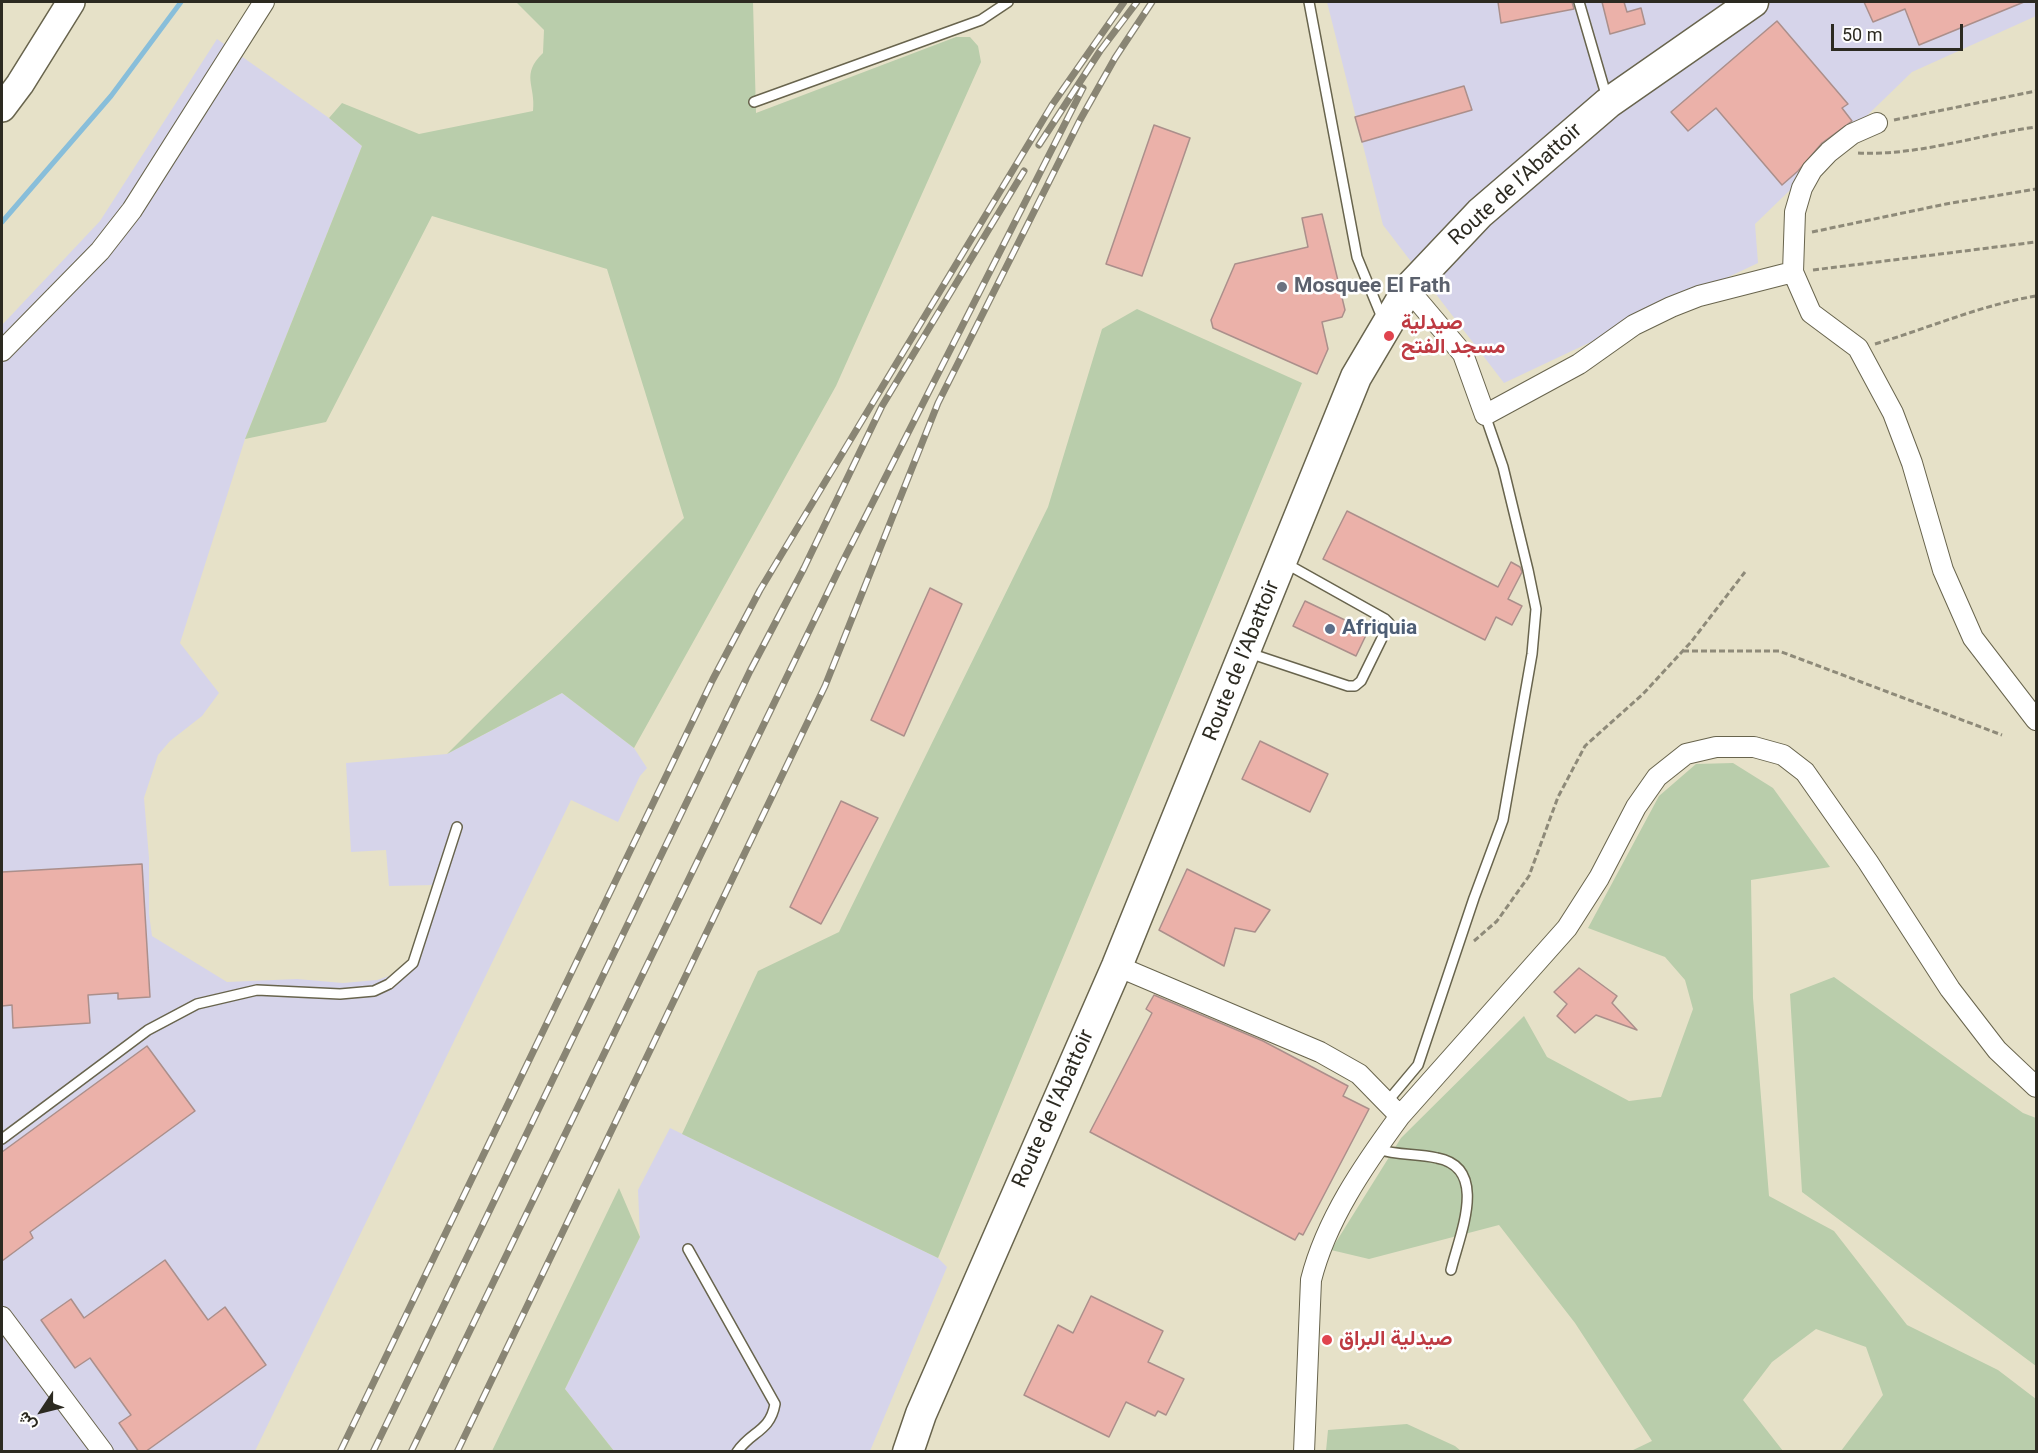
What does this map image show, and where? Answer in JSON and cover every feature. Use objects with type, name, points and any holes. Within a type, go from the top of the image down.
[{"type":"main road","points":[[2,108],[20,84],[71,2]]},
{"type":"main road","name":"Route de l’Abattoir","points":[[908,1452],[921,1414],[1117,966],[1210,742],[1244,652],[1356,378],[1385,325],[1408,290],[1480,213],[1608,103],[1707,31],[1753,2]]},
{"type":"street","points":[[2,351],[100,251],[127,217],[264,2]]},
{"type":"street","points":[[1877,123],[1852,134],[1829,152],[1812,170],[1802,188],[1795,212],[1792,236],[1793,273],[1812,312],[1858,348],[1893,413],[1912,463],[1943,570],[1973,638],[2037,720]]},
{"type":"street","points":[[1408,290],[1462,354],[1485,415],[1579,364],[1634,325],[1671,307],[1699,296],[1793,273]]},
{"type":"street","points":[[1304,1452],[1314,1269],[1330,1227],[1376,1149],[1393,1109],[1567,928],[1599,878],[1636,807],[1658,777],[1686,754],[1716,747],[1754,747],[1783,755],[1805,772],[1868,862],[1950,989],[1997,1050],[2037,1087]]},
{"type":"street","points":[[1117,966],[1320,1052],[1359,1074],[1393,1109]]},
{"type":"street","points":[[2,1317],[104,1452]]},
{"type":"lane","points":[[754,102],[981,20],[1008,2]]},
{"type":"lane","points":[[1308,2],[1357,258],[1385,325]]},
{"type":"lane","points":[[1579,2],[1608,103]]},
{"type":"lane","points":[[1393,1109],[1418,1065],[1452,960],[1503,820],[1532,654],[1536,609],[1503,467],[1485,415]]},
{"type":"lane","points":[[1244,652],[1348,686],[1355,686],[1361,681],[1389,624],[1385,619],[1283,561]]},
{"type":"lane","points":[[2,1138],[148,1030],[197,1004],[257,990],[340,994],[374,991],[389,984],[413,963],[458,827]]},
{"type":"lane","points":[[1376,1149],[1401,1156],[1440,1158],[1453,1163],[1464,1174],[1468,1196],[1451,1270]]},
{"type":"lane","points":[[688,1249],[775,1404],[773,1417],[764,1429],[744,1441],[737,1452]]},
{"type":"path","points":[[1877,123],[2037,91]]},
{"type":"path","points":[[1829,152],[1891,155],[1992,133],[2037,127]]},
{"type":"path","points":[[1792,236],[1946,204],[2037,189]]},
{"type":"path","points":[[1793,273],[2037,242]]},
{"type":"path","points":[[1858,348],[1940,324],[1998,302],[2037,296]]},
{"type":"path","points":[[1452,960],[1497,921],[1529,876],[1558,797],[1585,746],[1643,694],[1683,651],[1745,572]]},
{"type":"path","points":[[1683,651],[1779,651],[2002,735]]},
{"type":"shaded area","points":[[1327,2],[2036,2],[2036,16],[1912,72],[1755,224],[1758,263],[1504,383],[1383,225]]},
{"type":"shaded area","points":[[217,39],[329,118],[362,146],[245,439],[180,643],[219,693],[202,716],[170,741],[158,755],[144,798],[152,936],[227,982],[297,979],[343,983],[377,980],[395,974],[410,959],[433,885],[389,886],[386,850],[351,852],[346,763],[447,754],[562,693],[634,748],[647,768],[640,776],[618,822],[571,800],[255,1451],[2,1451],[2,325],[100,221]]},
{"type":"shaded area","points":[[670,1128],[938,1258],[947,1267],[870,1451],[614,1451],[565,1389],[640,1237],[638,1190]]},
{"type":"green space","points":[[516,2],[753,2],[756,113],[956,37],[970,37],[978,46],[981,62],[836,386],[634,748],[562,693],[447,754],[684,518],[607,269],[432,216],[326,422],[245,439],[362,146],[329,118],[342,103],[419,134],[533,111],[530,80],[532,68],[543,53],[544,30]]},
{"type":"green space","points":[[1137,309],[1302,383],[938,1258],[682,1134],[758,971],[839,932],[1048,507],[1102,329]]},
{"type":"green space","points":[[1733,763],[1773,788],[1830,867],[1751,880],[1753,998],[1769,1196],[1834,1231],[1907,1325],[1998,1370],[2036,1399],[2036,1451],[1841,1451],[1883,1395],[1866,1347],[1816,1329],[1772,1362],[1743,1400],[1783,1451],[1631,1451],[1652,1441],[1575,1323],[1499,1225],[1369,1259],[1331,1250],[1401,1138],[1524,1016],[1547,1057],[1629,1101],[1661,1097],[1693,1009],[1685,980],[1665,957],[1588,928],[1659,796],[1696,764]]},
{"type":"green space","points":[[1834,977],[2023,1113],[2036,1118],[2036,1366],[1802,1192],[1790,994]]},
{"type":"green space","points":[[619,1188],[640,1237],[565,1389],[614,1451],[492,1451]]},
{"type":"green space","points":[[1407,1424],[1461,1451],[1326,1451],[1328,1430]]},
{"type":"building","points":[[1498,2],[1572,2],[1574,9],[1501,23]]},
{"type":"building","points":[[1602,2],[1624,2],[1627,12],[1641,8],[1645,24],[1610,34]]},
{"type":"building","points":[[1864,2],[2024,2],[1919,45],[1905,9],[1873,22]]},
{"type":"building","points":[[1777,21],[1848,104],[1842,108],[1852,121],[1822,143],[1798,171],[1782,185],[1716,108],[1688,131],[1671,112]]},
{"type":"building","points":[[1464,86],[1472,110],[1362,142],[1355,117]]},
{"type":"building","points":[[1154,125],[1190,138],[1142,276],[1106,264]]},
{"type":"building","name":"Mosquee El Fath","points":[[1322,214],[1345,310],[1342,317],[1322,322],[1328,349],[1317,374],[1213,328],[1211,320],[1235,264],[1308,247],[1302,218]]},
{"type":"building","points":[[1347,511],[1498,587],[1511,562],[1520,567],[1522,572],[1508,599],[1522,606],[1512,625],[1496,617],[1485,640],[1323,559]]},
{"type":"building","points":[[930,588],[962,604],[904,736],[871,720]]},
{"type":"building","points":[[1305,601],[1368,631],[1356,656],[1293,626]]},
{"type":"building","points":[[1260,741],[1328,774],[1310,812],[1242,779]]},
{"type":"building","points":[[841,801],[878,818],[821,924],[790,907]]},
{"type":"building","points":[[142,864],[150,997],[118,999],[118,993],[88,995],[90,1023],[13,1028],[12,1005],[2,1006],[2,872]]},
{"type":"building","points":[[1187,869],[1270,910],[1255,932],[1235,928],[1224,966],[1159,930]]},
{"type":"building","points":[[1579,968],[1617,996],[1612,1003],[1637,1030],[1596,1015],[1575,1033],[1557,1016],[1567,1004],[1554,992]]},
{"type":"building","points":[[1154,995],[1263,1041],[1348,1086],[1343,1096],[1369,1109],[1303,1235],[1299,1233],[1295,1240],[1090,1132],[1152,1013],[1146,1009]]},
{"type":"building","points":[[147,1046],[195,1111],[30,1232],[33,1238],[2,1261],[2,1152]]},
{"type":"building","points":[[165,1260],[208,1320],[225,1307],[266,1365],[145,1452],[139,1452],[119,1423],[131,1415],[90,1358],[75,1368],[41,1320],[71,1299],[84,1318]]},
{"type":"building","points":[[1091,1296],[1163,1331],[1148,1362],[1184,1379],[1166,1415],[1158,1411],[1155,1416],[1126,1402],[1109,1437],[1024,1395],[1058,1325],[1073,1333]]},
{"type":"waterway","points":[[2,222],[111,96],[181,2]]},
{"type":"railway","points":[[340,1452],[713,679],[760,590],[1052,105],[1124,2]]},
{"type":"railway","points":[[1039,145],[1100,51],[1137,2]]},
{"type":"railway","points":[[457,1452],[825,686],[938,403],[1080,120],[1115,58],[1152,2]]},
{"type":"railway","points":[[411,1452],[843,561],[1083,88]]},
{"type":"railway","points":[[373,1452],[750,671],[804,568],[882,406],[1024,171]]},
{"type":"place","name":"Mosquee El Fath","points":[[1282,287]]},
{"type":"place","name":"صيدلية مسجد الفتح","points":[[1389,336]]},
{"type":"place","name":"Afriquia","points":[[1330,629]]},
{"type":"place","name":"صيدلية البراق","points":[[1327,1340]]}]
